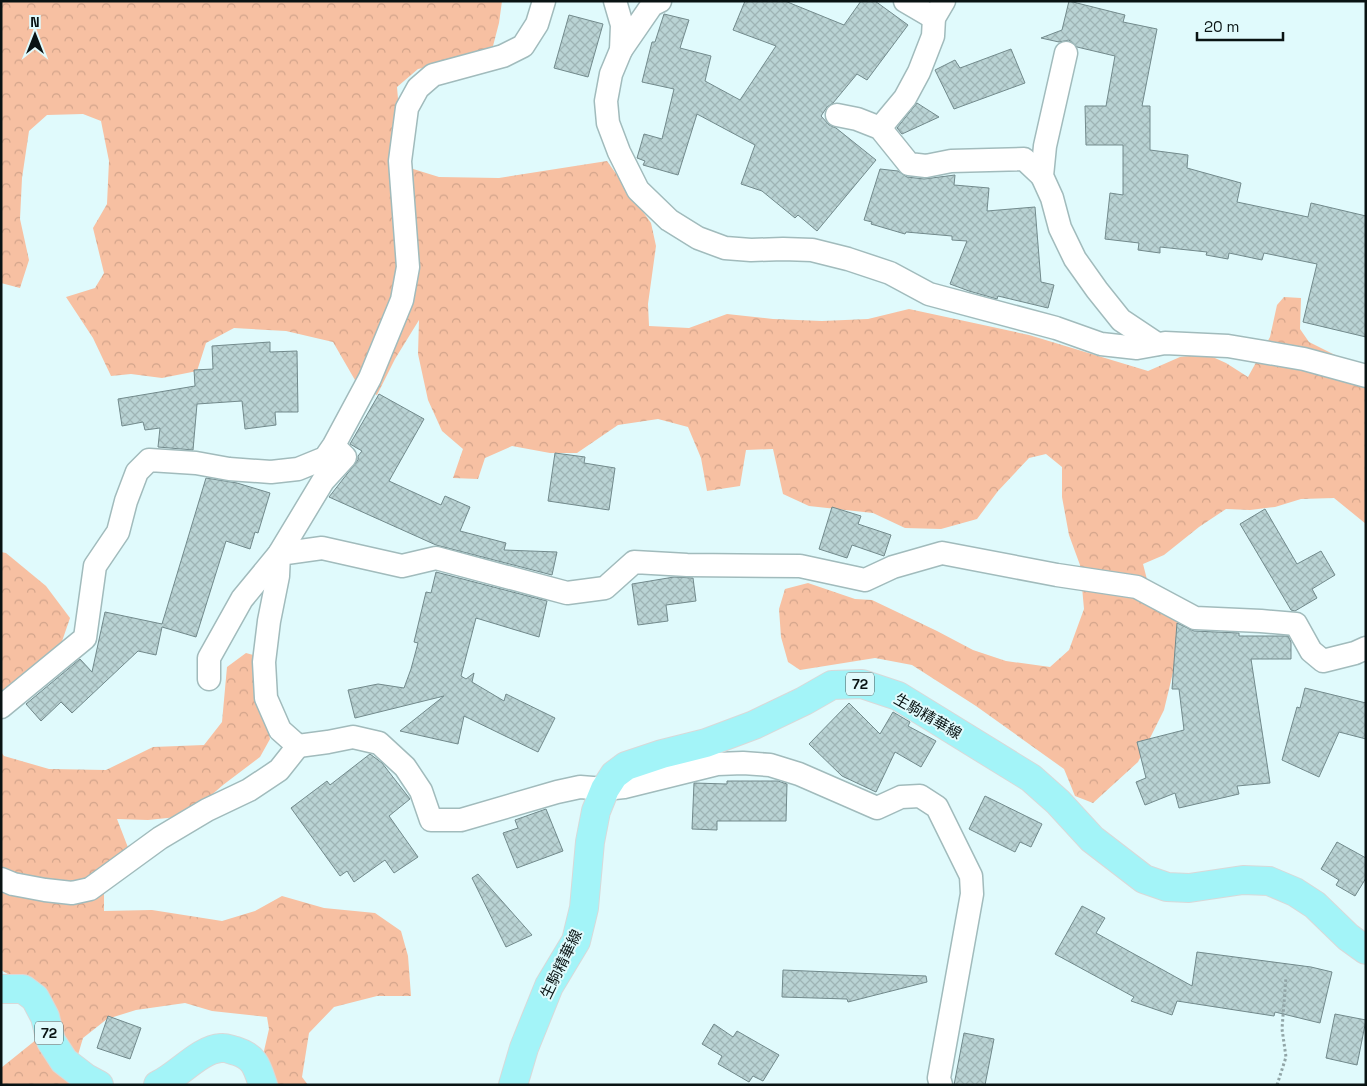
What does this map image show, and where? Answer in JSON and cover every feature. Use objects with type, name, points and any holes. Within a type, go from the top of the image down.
[{"type":"main road","name":"生駒精華線","points":[[513,1085],[524,1048],[549,986],[576,941],[584,908],[590,842],[596,811],[605,788],[614,775],[626,766],[662,754],[706,743],[754,724],[804,701],[832,685],[862,684],[898,696],[1031,778],[1058,802],[1092,839],[1144,879],[1167,887],[1189,888],[1244,880],[1269,882],[1295,892],[1315,904],[1348,937],[1366,950]]},
{"type":"main road","name":"72","points":[[1,989],[23,989],[35,998],[45,1017],[51,1041],[64,1061],[86,1078],[99,1085]]},
{"type":"main road","points":[[158,1085],[181,1071],[203,1054],[221,1048],[247,1055],[257,1066],[263,1085]]},
{"type":"street","points":[[1,707],[86,638],[95,566],[118,532],[126,501],[137,472],[149,460],[196,463],[229,470],[271,472],[298,469],[325,458],[370,378],[402,300],[408,267],[400,161],[407,108],[418,88],[433,75],[503,56],[523,46],[537,24],[544,1]]},
{"type":"street","points":[[615,1],[622,25],[621,50]]},
{"type":"street","points":[[660,1],[652,5],[621,50],[611,74],[606,101],[608,123],[619,152],[638,190],[669,220],[698,238],[725,248],[812,250],[848,259],[890,273],[929,294],[1056,328],[1101,344],[1137,348],[1165,343],[1228,346],[1304,359],[1366,376]]},
{"type":"street","points":[[880,128],[905,98],[919,72],[933,36],[939,10],[905,1]]},
{"type":"street","points":[[1042,176],[1045,146],[1066,53]]},
{"type":"street","points":[[837,115],[857,119],[880,128],[909,164],[926,166],[951,161],[1024,158],[1042,176],[1052,198],[1060,228],[1075,259],[1121,320],[1157,344]]},
{"type":"street","points":[[209,679],[209,658],[242,599],[278,554],[323,480],[345,457],[334,445]]},
{"type":"street","points":[[278,554],[322,548],[402,566],[436,558],[567,593],[605,588],[634,562],[687,565],[800,566],[864,580],[893,567],[942,553],[1057,575],[1137,587],[1195,618],[1296,624],[1311,651],[1323,660],[1355,653],[1366,648]]},
{"type":"street","points":[[278,554],[278,576],[269,621],[264,662],[266,698],[280,730],[298,746]]},
{"type":"street","points":[[1,879],[13,884],[45,890],[72,892],[90,889],[160,838],[207,810],[249,790],[272,775],[279,770],[298,746],[353,737],[379,743],[405,767],[421,792],[431,820],[461,820],[557,792],[580,787],[624,787],[717,764],[743,763],[770,766],[798,774],[877,808],[902,797],[920,796],[937,807],[971,876],[972,894],[939,1078],[940,1085]]},
{"type":"path","points":[[1277,1085],[1286,1057],[1282,1029],[1286,977]]},
{"type":"green space","points":[[1,1],[502,1],[493,46],[449,62],[418,69],[397,87],[401,134],[410,168],[439,177],[499,178],[607,161],[651,223],[656,246],[648,304],[649,326],[689,328],[727,314],[773,319],[822,321],[868,319],[909,309],[1029,335],[1148,371],[1180,357],[1206,354],[1226,363],[1248,377],[1270,337],[1277,305],[1284,297],[1301,298],[1300,329],[1309,342],[1357,366],[1366,374],[1366,524],[1334,498],[1301,499],[1275,507],[1250,510],[1226,509],[1199,527],[1164,555],[1143,564],[1151,595],[1179,612],[1175,664],[1164,710],[1138,762],[1093,803],[1075,796],[1064,769],[976,706],[912,665],[875,658],[800,670],[788,662],[781,637],[779,609],[785,589],[808,583],[855,599],[872,600],[973,650],[1006,661],[1050,667],[1069,650],[1084,609],[1080,565],[1069,535],[1062,497],[1062,467],[1046,454],[1029,458],[998,491],[977,519],[941,529],[905,528],[873,513],[809,506],[783,494],[773,449],[746,450],[740,486],[707,491],[701,458],[688,427],[658,419],[618,425],[577,453],[550,453],[512,446],[485,458],[478,479],[453,478],[463,449],[442,431],[428,400],[418,354],[419,320],[395,359],[377,395],[359,387],[333,342],[286,331],[234,328],[206,343],[197,371],[162,378],[131,374],[111,376],[93,338],[66,297],[95,288],[104,273],[93,228],[107,204],[109,161],[101,121],[83,114],[47,115],[29,131],[22,178],[20,219],[29,260],[20,288],[1,283]]},
{"type":"green space","points":[[1,552],[6,553],[46,586],[70,618],[59,650],[1,693]]},
{"type":"green space","points":[[246,653],[257,656],[261,696],[270,739],[260,757],[187,816],[148,820],[117,819],[134,863],[104,886],[104,911],[152,910],[222,921],[255,911],[282,896],[324,908],[375,913],[401,931],[408,956],[411,996],[377,996],[334,1007],[309,1033],[302,1077],[308,1085],[264,1085],[261,1064],[269,1029],[267,1017],[212,1011],[185,1003],[136,1010],[107,1019],[83,1038],[69,1085],[1,1085],[1,1068],[52,1027],[28,986],[1,970],[1,752],[4,756],[49,769],[106,770],[153,747],[204,745],[222,722],[227,667]]},
{"type":"building","points":[[745,1],[785,1],[844,25],[861,1],[875,1],[908,25],[867,80],[857,74],[821,116],[829,125],[836,128],[876,160],[817,231],[798,215],[795,218],[762,191],[741,184],[755,145],[697,114],[678,175],[643,165],[645,161],[637,158],[644,134],[662,139],[674,89],[642,82],[652,42],[655,42],[664,14],[689,20],[680,48],[711,56],[705,81],[740,100],[776,46],[733,30]]},
{"type":"building","points":[[1069,1],[1125,15],[1123,22],[1157,29],[1142,106],[1150,106],[1150,150],[1188,155],[1187,168],[1241,183],[1237,202],[1308,217],[1311,203],[1366,216],[1366,337],[1303,322],[1317,264],[1264,253],[1262,260],[1229,253],[1228,259],[1206,255],[1207,252],[1160,247],[1160,253],[1138,250],[1139,243],[1105,239],[1110,193],[1123,195],[1123,145],[1086,145],[1085,106],[1106,106],[1115,56],[1077,47],[1069,40],[1059,42],[1041,38],[1062,30]]},
{"type":"building","points":[[569,15],[603,24],[588,77],[554,68]]},
{"type":"building","points":[[1011,49],[1025,83],[954,109],[935,70],[955,60],[960,68]]},
{"type":"building","points":[[917,103],[939,117],[902,134],[897,128]]},
{"type":"building","points":[[880,169],[898,171],[907,177],[924,179],[955,175],[954,185],[989,188],[987,211],[1035,207],[1041,282],[1054,285],[1048,308],[998,296],[997,299],[950,284],[967,241],[952,240],[952,236],[906,232],[905,234],[871,224],[872,222],[864,220]]},
{"type":"building","points":[[270,342],[270,352],[297,351],[298,412],[275,412],[276,425],[245,429],[242,401],[197,404],[193,450],[158,447],[160,428],[145,430],[143,422],[122,426],[118,399],[195,386],[194,370],[213,369],[212,346]]},
{"type":"building","points":[[379,394],[424,419],[389,481],[441,505],[445,496],[470,507],[460,531],[506,543],[504,550],[557,552],[552,575],[436,545],[329,497],[358,460],[358,456],[362,451],[350,444]]},
{"type":"building","points":[[555,453],[585,457],[584,463],[615,468],[609,510],[548,501]]},
{"type":"building","points":[[206,478],[237,483],[270,493],[258,533],[255,532],[250,549],[226,541],[196,637],[162,627],[156,655],[138,651],[72,713],[61,702],[41,721],[26,704],[80,659],[92,672],[105,612],[162,624]]},
{"type":"building","points":[[832,507],[861,516],[858,524],[891,535],[884,556],[852,545],[847,558],[819,549]]},
{"type":"building","points":[[1265,509],[1297,564],[1321,551],[1335,575],[1312,589],[1317,598],[1295,611],[1291,610],[1240,524]]},
{"type":"building","points":[[436,572],[547,601],[539,637],[476,618],[461,676],[466,679],[474,673],[472,682],[504,701],[506,694],[555,718],[538,752],[464,716],[458,744],[400,731],[444,696],[355,718],[348,690],[378,684],[404,688],[418,643],[414,642],[426,592],[431,593]]},
{"type":"building","points":[[674,577],[693,578],[696,601],[666,605],[668,621],[638,625],[632,584]]},
{"type":"building","points":[[1177,623],[1194,631],[1239,633],[1239,636],[1288,636],[1291,642],[1291,659],[1251,659],[1270,783],[1237,786],[1239,794],[1179,808],[1175,793],[1145,805],[1136,782],[1146,778],[1137,742],[1184,730],[1179,689],[1172,689]]},
{"type":"building","points":[[1305,688],[1366,703],[1366,739],[1339,732],[1319,777],[1282,760],[1297,707],[1300,708]]},
{"type":"building","points":[[849,703],[880,734],[893,712],[910,722],[908,726],[936,741],[921,767],[895,752],[876,792],[842,776],[809,744]]},
{"type":"building","points":[[370,754],[382,763],[410,799],[389,816],[418,857],[394,873],[385,860],[354,882],[347,871],[340,876],[291,808],[327,781],[330,785]]},
{"type":"building","points":[[727,781],[778,781],[787,784],[786,821],[717,821],[717,830],[692,829],[694,783],[727,784]]},
{"type":"building","points":[[985,796],[1042,824],[1031,847],[1020,842],[1015,852],[969,829]]},
{"type":"building","points":[[546,809],[563,851],[517,868],[503,833],[518,828],[515,820]]},
{"type":"building","points":[[1337,842],[1366,858],[1366,878],[1355,896],[1336,885],[1339,880],[1321,869]]},
{"type":"building","points":[[478,874],[532,935],[506,947],[472,878]]},
{"type":"building","points":[[1082,906],[1105,918],[1096,933],[1192,986],[1197,952],[1311,967],[1332,972],[1320,1023],[1275,1012],[1274,1016],[1177,1001],[1172,1015],[1131,1001],[1134,997],[1055,954]]},
{"type":"building","points":[[783,970],[926,976],[927,982],[848,1002],[847,999],[782,997]]},
{"type":"building","points":[[1335,1014],[1366,1020],[1357,1065],[1326,1058]]},
{"type":"building","points":[[108,1016],[141,1028],[130,1059],[97,1048]]},
{"type":"building","points":[[714,1024],[733,1037],[737,1031],[779,1055],[763,1081],[753,1076],[749,1082],[718,1064],[722,1056],[702,1044]]},
{"type":"building","points":[[964,1033],[994,1039],[985,1085],[954,1085]]}]
